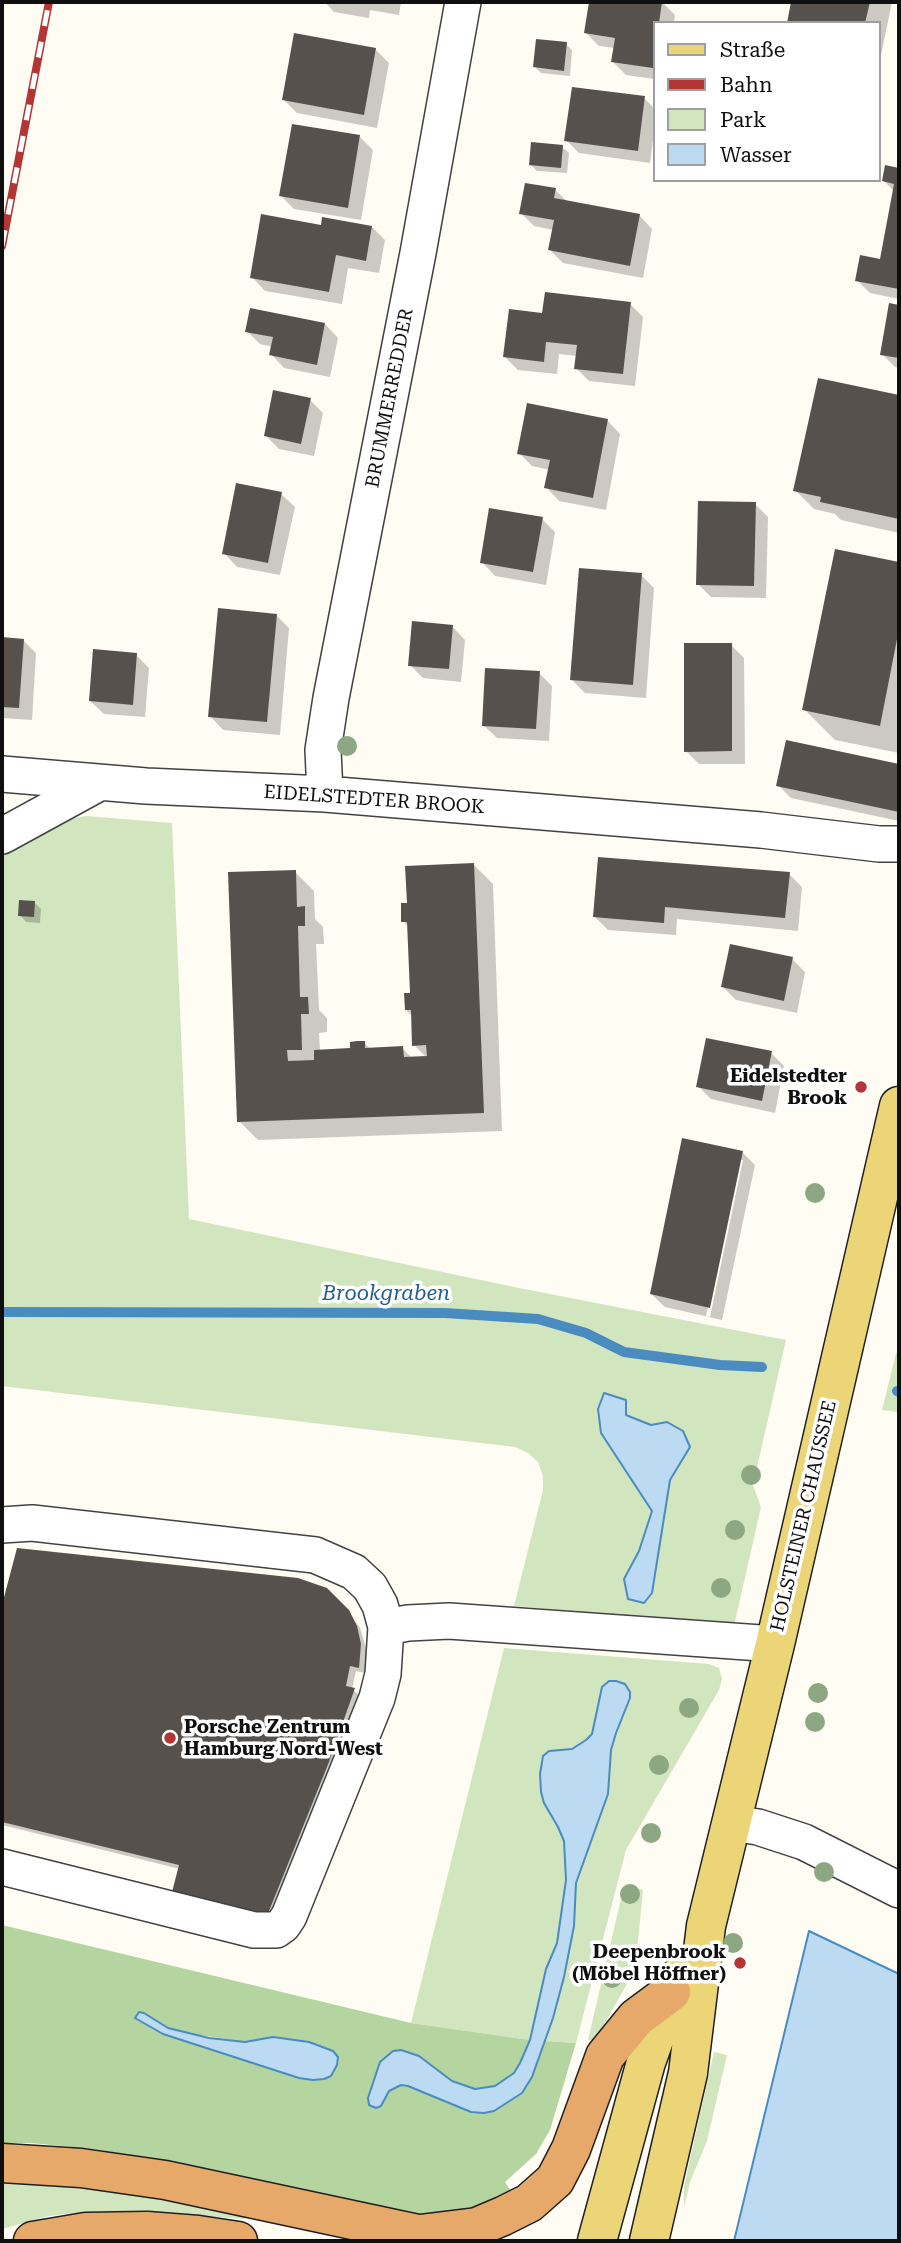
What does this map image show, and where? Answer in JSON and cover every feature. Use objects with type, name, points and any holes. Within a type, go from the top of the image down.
[{"type":"highway","points":[[2,2164],[81,2168],[165,2180],[434,2238],[477,2227],[529,2203],[555,2180],[571,2149],[605,2056],[636,2018],[671,1992]]},
{"type":"highway","points":[[33,2241],[86,2232],[135,2231],[198,2235],[238,2241]]},
{"type":"main road","name":"HOLSTEINER CHAUSSEE","points":[[649,2241],[688,2073],[706,1926],[775,1644],[899,1106]]},
{"type":"main road","name":"HOLSTEINER CHAUSSEE","points":[[597,2241],[646,2062],[671,1992],[706,1926]]},
{"type":"street","name":"BRUMMERREDDER","points":[[325,794],[323,750],[331,698],[418,253],[463,2]]},
{"type":"street","name":"EIDELSTEDTER BROOK","points":[[2,774],[99,783],[325,794],[899,844]]},
{"type":"street","points":[[2,836],[99,783]]},
{"type":"street","points":[[2,1525],[32,1523],[315,1555],[354,1572],[370,1587],[380,1605],[386,1627],[383,1674],[377,1699],[289,1916],[276,1930],[254,1930],[2,1867]]},
{"type":"street","points":[[386,1627],[449,1621],[775,1644]]},
{"type":"street","points":[[731,1823],[758,1827],[804,1842],[899,1890]]},
{"type":"green space","points":[[86,816],[172,823],[189,1219],[786,1340],[753,1485],[761,1507],[734,1626],[514,1606],[543,1490],[543,1476],[538,1462],[515,1447],[2,1386],[2,849],[60,821]],"holes":[[[615,1396],[625,1400],[625,1415],[651,1425],[667,1423],[683,1431],[690,1447],[670,1480],[652,1593],[624,1579],[639,1551],[652,1511],[643,1495]]]},
{"type":"green space","points":[[896,1353],[899,1354],[899,1412],[882,1410]]},
{"type":"green space","points":[[504,1648],[709,1664],[719,1668],[722,1679],[719,1690],[626,1850],[576,2043],[544,2041],[553,2018],[574,1926],[576,1883],[608,1794],[611,1750],[616,1733],[602,1687],[592,1734],[572,1749],[549,1751],[544,1803],[564,1841],[566,1880],[557,1943],[546,1969],[530,2040],[411,2023]]},
{"type":"green space","points":[[624,1886],[643,1890],[633,1969],[598,2040],[588,2040]]},
{"type":"green space","points":[[2,1925],[411,2023],[530,2040],[514,2073],[495,2086],[484,2089],[475,2089],[452,2081],[419,2056],[401,2050],[393,2051],[381,2106],[389,2091],[400,2085],[471,2112],[532,2077],[544,2041],[576,2043],[550,2130],[536,2154],[505,2182],[513,2194],[482,2208],[422,2219],[142,2157],[93,2149],[2,2143]],"holes":[[[144,2013],[168,2028],[245,2042],[266,2038],[299,2078],[163,2034],[152,2029]]]},
{"type":"green space","points":[[714,2052],[727,2055],[707,2141],[690,2182],[684,2207],[684,2186]]},
{"type":"green space","points":[[2,2178],[138,2193],[246,2215],[245,2219],[137,2211],[86,2212],[49,2216],[2,2229]]},
{"type":"water","points":[[604,1393],[626,1400],[626,1415],[651,1425],[667,1422],[683,1431],[690,1447],[670,1480],[652,1593],[644,1603],[628,1599],[624,1579],[639,1551],[652,1511],[601,1433],[598,1409]]},
{"type":"water","points":[[609,1681],[625,1684],[630,1698],[611,1750],[608,1794],[576,1883],[574,1926],[564,1977],[532,2077],[522,2093],[494,2111],[484,2113],[471,2112],[401,2085],[389,2091],[381,2106],[376,2108],[369,2105],[368,2098],[380,2062],[393,2051],[401,2050],[419,2056],[452,2081],[475,2089],[495,2086],[514,2073],[520,2063],[530,2040],[546,1969],[557,1943],[566,1880],[564,1841],[541,1792],[543,1756],[549,1751],[572,1749],[592,1734],[602,1687]]},
{"type":"water","points":[[809,1931],[899,1974],[899,2241],[734,2241]]},
{"type":"water","points":[[139,2012],[168,2028],[209,2038],[245,2042],[273,2037],[309,2042],[333,2051],[338,2057],[337,2065],[331,2076],[324,2079],[299,2078],[163,2034],[135,2018]]},
{"type":"building","points":[[589,2],[662,2],[659,21],[652,21],[652,68],[611,62],[615,38],[584,33]]},
{"type":"building","points":[[791,2],[870,2],[865,21],[787,21]]},
{"type":"building","points":[[294,33],[376,48],[364,115],[282,100]]},
{"type":"building","points":[[536,39],[567,42],[564,71],[533,67]]},
{"type":"building","points":[[572,87],[645,96],[638,151],[564,141]]},
{"type":"building","points":[[292,124],[360,135],[348,208],[279,196]]},
{"type":"building","points":[[531,142],[563,145],[561,168],[529,165]]},
{"type":"building","points":[[885,165],[899,168],[899,289],[855,281],[860,255],[880,259],[894,184],[882,181]]},
{"type":"building","points":[[525,183],[556,188],[554,198],[640,214],[630,266],[548,250],[554,220],[519,214]]},
{"type":"building","points":[[261,214],[321,225],[322,217],[372,226],[366,261],[336,255],[329,292],[250,278]]},
{"type":"building","points":[[545,292],[631,302],[623,374],[574,369],[577,345],[546,342],[544,362],[503,357],[509,309],[542,313]]},
{"type":"building","points":[[889,303],[899,305],[899,358],[880,355]]},
{"type":"building","points":[[250,308],[325,323],[317,365],[269,355],[273,337],[245,332]]},
{"type":"building","points":[[818,378],[899,395],[899,519],[820,502],[821,497],[793,491]]},
{"type":"building","points":[[273,390],[311,398],[301,444],[264,436]]},
{"type":"building","points":[[527,403],[608,419],[593,498],[544,488],[550,460],[517,454]]},
{"type":"building","points":[[236,483],[282,492],[268,563],[222,554]]},
{"type":"building","points":[[698,501],[756,502],[754,586],[696,585]]},
{"type":"building","points":[[489,508],[543,517],[533,572],[480,563]]},
{"type":"building","points":[[835,549],[899,562],[899,629],[880,726],[802,710]]},
{"type":"building","points":[[579,568],[642,573],[633,685],[570,680]]},
{"type":"building","points":[[218,608],[277,614],[267,722],[208,717]]},
{"type":"building","points":[[412,621],[453,625],[449,669],[408,666]]},
{"type":"building","points":[[2,637],[24,639],[19,708],[2,707]]},
{"type":"building","points":[[684,643],[732,643],[732,751],[684,752]]},
{"type":"building","points":[[93,649],[137,653],[133,705],[89,701]]},
{"type":"building","points":[[485,668],[540,671],[536,729],[482,726]]},
{"type":"building","points":[[786,740],[899,764],[899,812],[776,786]]},
{"type":"building","points":[[598,857],[790,872],[785,918],[665,907],[664,923],[593,917]]},
{"type":"building","points":[[474,863],[484,1113],[237,1122],[228,872],[296,870],[297,907],[305,906],[305,926],[298,926],[300,997],[308,997],[309,1014],[301,1014],[302,1050],[287,1050],[288,1061],[314,1060],[314,1050],[350,1048],[350,1042],[357,1041],[365,1041],[365,1048],[403,1046],[404,1057],[427,1056],[426,1045],[412,1046],[411,1010],[405,1010],[404,993],[410,993],[407,922],[401,922],[401,903],[407,903],[405,866]]},
{"type":"building","points":[[19,900],[35,901],[34,917],[18,916]]},
{"type":"building","points":[[730,944],[793,957],[784,1001],[721,987]]},
{"type":"building","points":[[706,1038],[772,1051],[762,1101],[696,1087]]},
{"type":"building","points":[[682,1138],[743,1151],[710,1308],[650,1294]]},
{"type":"building","name":"Porsche Zentrum Hamburg Nord-West","points":[[17,1548],[298,1578],[327,1588],[349,1610],[357,1626],[361,1644],[359,1668],[350,1666],[346,1686],[355,1688],[329,1762],[267,1916],[172,1892],[179,1865],[2,1822],[2,1605]]},
{"type":"waterway","name":"Brookgraben","points":[[2,1312],[445,1313],[538,1319],[586,1333],[624,1352],[720,1365],[762,1367]]},
{"type":"railway","points":[[2,246],[49,2]]},
{"type":"place","name":"Eidelstedter Brook","points":[[861,1087]]},
{"type":"place","name":"Porsche Zentrum Hamburg Nord-West","points":[[170,1738]]},
{"type":"place","name":"Deepenbrook (Möbel Höffner)","points":[[740,1963]]}]
